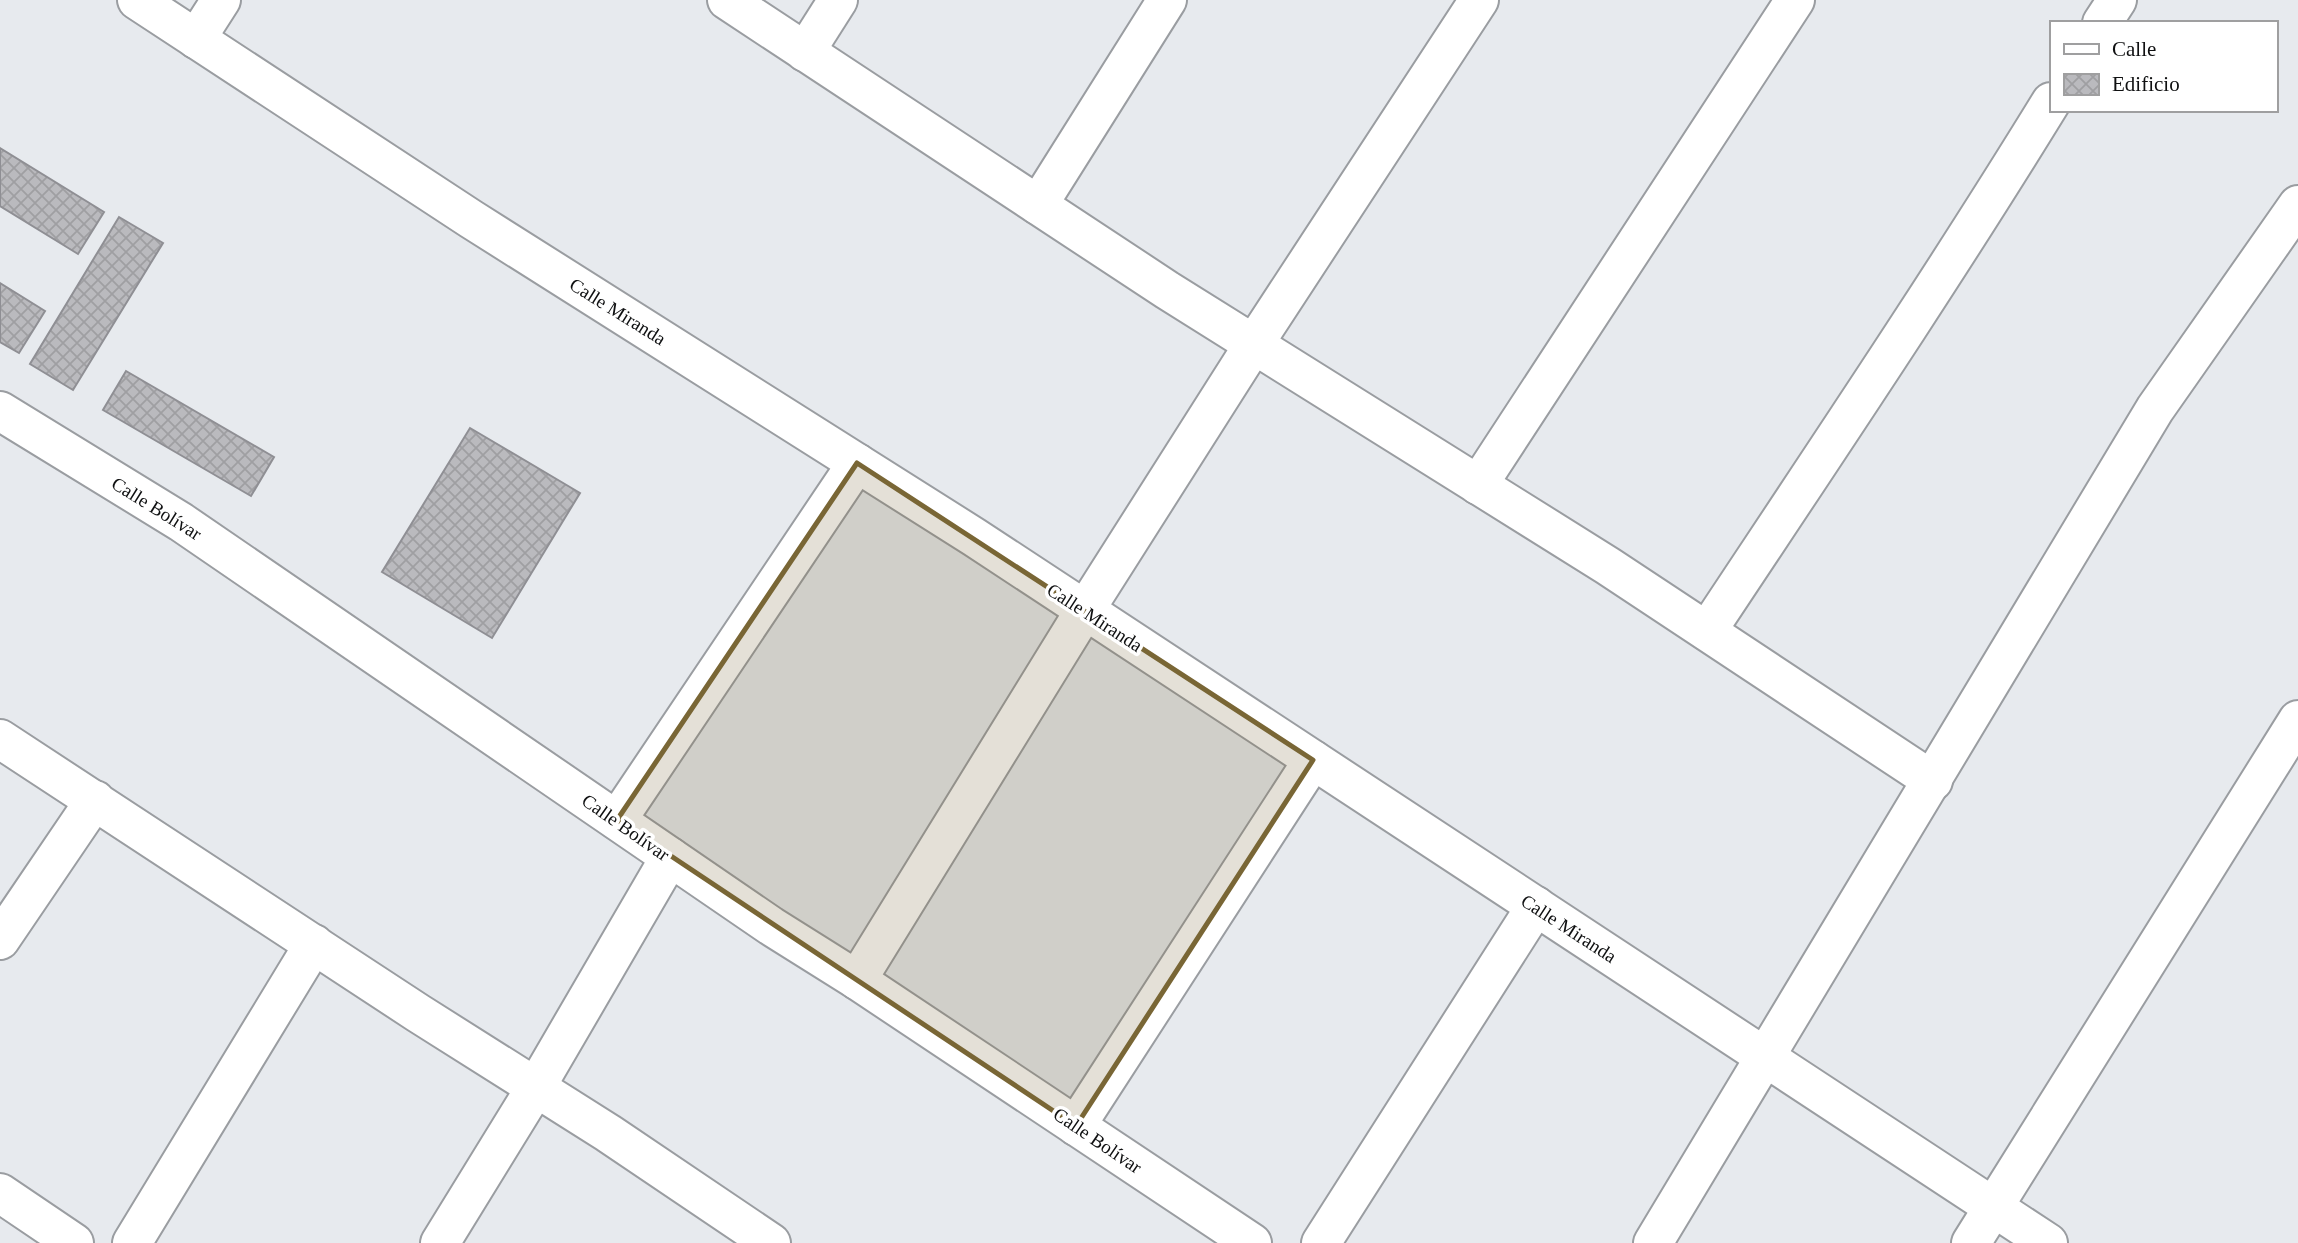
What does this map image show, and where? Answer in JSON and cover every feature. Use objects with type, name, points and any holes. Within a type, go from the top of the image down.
[{"type":"street","name":"Calle Miranda","points":[[136,0],[471,219],[1084,610],[2048,1243]]},
{"type":"street","points":[[196,39],[221,0]]},
{"type":"street","points":[[727,0],[1167,290],[1707,631],[1933,781]]},
{"type":"street","points":[[805,52],[838,0]]},
{"type":"street","points":[[1038,205],[1167,0]]},
{"type":"street","points":[[857,980],[1084,610],[1479,0]]},
{"type":"street","points":[[1478,485],[1795,0]]},
{"type":"street","points":[[2103,21],[2117,0]]},
{"type":"street","points":[[1707,631],[1997,191],[2050,104]]},
{"type":"street","points":[[1653,1243],[2155,410],[2298,205]]},
{"type":"street","name":"Calle Bolívar","points":[[0,411],[181,522],[771,926],[857,980],[1252,1243]]},
{"type":"street","points":[[617,820],[857,463]]},
{"type":"street","points":[[1971,1243],[2298,720]]},
{"type":"street","points":[[0,739],[418,1013],[536,1087],[755,1239]]},
{"type":"street","points":[[1076,1126],[1313,760]]},
{"type":"street","points":[[0,940],[95,800]]},
{"type":"street","points":[[440,1243],[536,1087],[670,857]]},
{"type":"street","points":[[1321,1243],[1536,906]]},
{"type":"street","points":[[132,1243],[314,944]]},
{"type":"street","points":[[0,1193],[74,1243]]},
{"type":"highlighted area","points":[[857,463],[1313,760],[1076,1126],[617,820]]},
{"type":"building","points":[[0,148],[104,212],[78,254],[0,206]]},
{"type":"building","points":[[119,217],[163,243],[73,390],[30,364]]},
{"type":"building","points":[[0,283],[45,311],[19,353],[0,342]]},
{"type":"building","points":[[126,371],[274,457],[251,496],[103,410]]},
{"type":"building","points":[[470,428],[580,493],[492,638],[382,572]]}]
